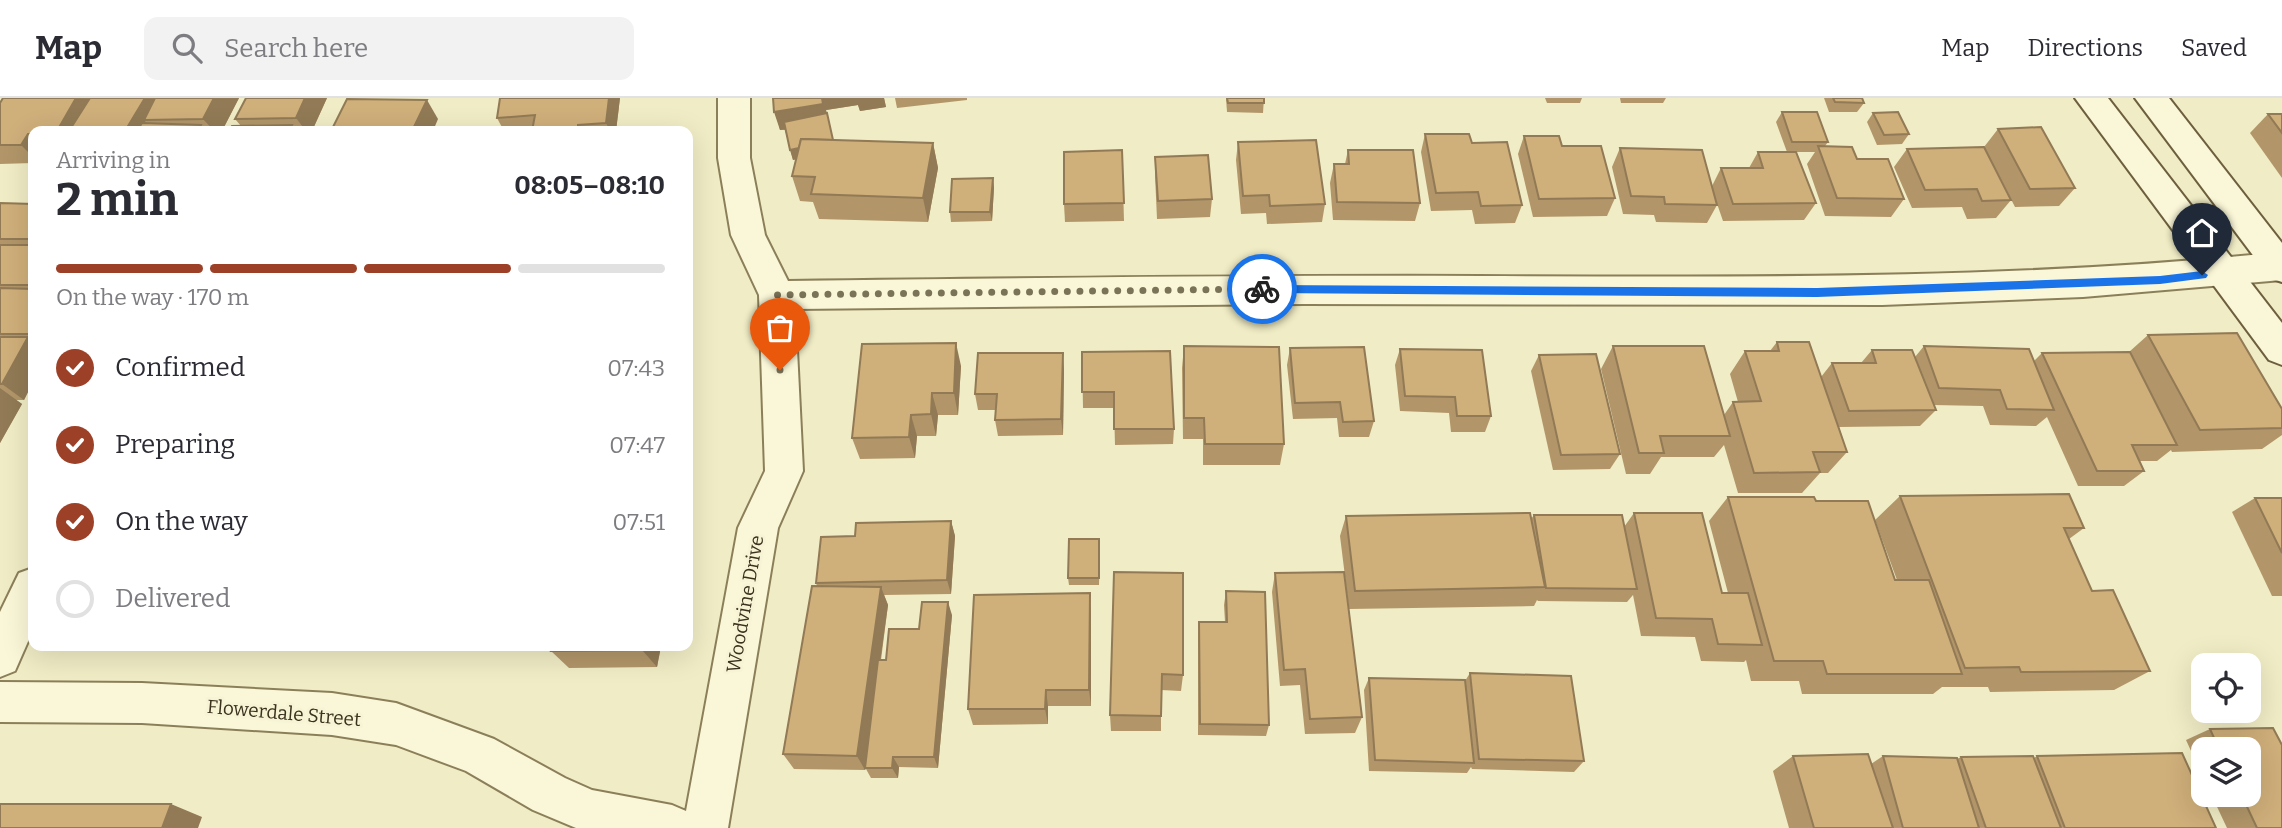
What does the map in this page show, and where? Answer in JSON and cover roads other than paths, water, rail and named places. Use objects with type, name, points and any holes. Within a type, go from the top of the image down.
[{"type":"street","name":"Woodvine Drive","points":[[705,828],[758,528],[784,471],[777,295],[748,235],[734,158],[734,98]]},
{"type":"street","points":[[2091,98],[2282,351]]},
{"type":"street","points":[[2151,98],[2282,267]]},
{"type":"street","points":[[777,295],[1224,289],[1817,292],[2160,280],[2282,267]]},
{"type":"street","points":[[0,657],[28,597]]},
{"type":"street","name":"Flowerdale Street","points":[[0,702],[142,703],[332,713],[396,724],[479,754],[549,794],[591,812],[672,828]]}]
